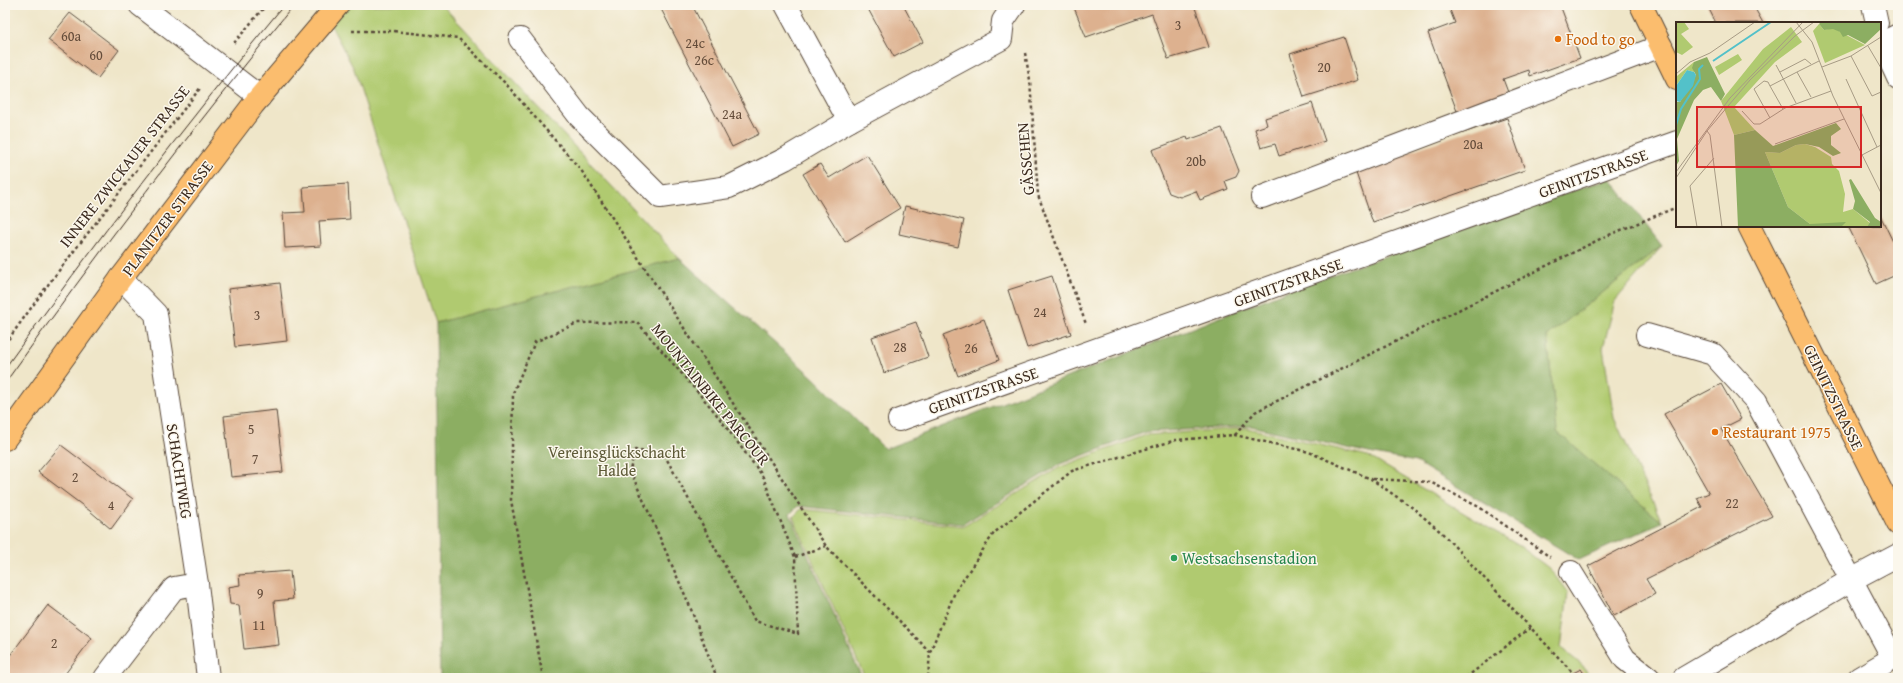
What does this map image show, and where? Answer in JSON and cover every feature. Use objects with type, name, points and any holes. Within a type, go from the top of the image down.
[{"type":"main road","name":"PLANITZER STRASSE","points":[[5,439],[121,278],[260,97],[338,5]]},
{"type":"main road","points":[[1641,5],[1676,77]]},
{"type":"main road","name":"GEINITZSTRASSE","points":[[1750,227],[1898,524]]},
{"type":"street","points":[[140,5],[260,97]]},
{"type":"street","points":[[786,5],[850,121]]},
{"type":"street","points":[[1873,5],[1878,22]]},
{"type":"street","points":[[520,39],[579,116],[660,197],[729,187],[785,159],[850,121],[1001,39],[1004,10]]},
{"type":"street","points":[[1883,37],[1898,78]]},
{"type":"street","points":[[1262,197],[1661,46]]},
{"type":"street","name":"GEINITZSTRASSE","points":[[899,420],[1096,351],[1676,142]]},
{"type":"street","name":"SCHACHTWEG","points":[[121,278],[156,314],[197,584],[208,678]]},
{"type":"street","points":[[1646,335],[1713,354],[1756,401],[1893,658],[1859,678]]},
{"type":"street","points":[[1684,678],[1851,580],[1898,555]]},
{"type":"street","points":[[1571,572],[1625,659],[1649,678]]},
{"type":"street","points":[[105,678],[174,588],[197,584]]},
{"type":"path","name":"INNERE ZWICKAUER STRASSE","points":[[5,344],[47,286],[266,5]]},
{"type":"path","points":[[315,32],[393,31],[458,38],[506,84],[581,170],[826,546],[930,652]]},
{"type":"path","name":"GÄSSCHEN","points":[[1024,50],[1030,80],[1038,195],[1096,351]]},
{"type":"path","points":[[1235,435],[1255,412],[1604,237],[1676,207]]},
{"type":"path","name":"MOUNTAINBIKE PARCOUR","points":[[543,678],[511,500],[513,393],[535,342],[577,323],[636,322],[714,411],[762,475],[795,557],[798,634],[754,621],[665,456],[634,450],[630,470],[689,604],[717,678]]},
{"type":"path","points":[[928,678],[930,652],[956,592],[994,533],[1072,471],[1176,440],[1235,435],[1308,452],[1371,479],[1414,508],[1442,533],[1573,673]]},
{"type":"path","points":[[1371,479],[1430,482],[1479,507],[1571,572]]},
{"type":"path","points":[[795,557],[826,546]]},
{"type":"path","points":[[1469,678],[1468,676],[1531,627]]},
{"type":"green space","points":[[320,5],[442,5],[679,258],[436,323],[354,69]]},
{"type":"green space","name":"Vereinsglückschacht Halde","points":[[1610,178],[1662,246],[1547,336],[1557,432],[1662,522],[1579,560],[1416,462],[1369,453],[1251,426],[1146,432],[1060,464],[963,524],[798,506],[790,514],[862,678],[440,678],[436,323],[679,258],[815,379],[885,449],[1294,288]]},
{"type":"green space","points":[[1662,246],[1615,301],[1603,348],[1614,418],[1662,522],[1557,433],[1547,336]]},
{"type":"green space","name":"Westsachsenstadion","points":[[1247,428],[1368,456],[1521,547],[1550,569],[1568,593],[1561,648],[1583,666],[1591,678],[865,678],[793,517],[801,509],[964,526],[1060,467],[1146,435]]},
{"type":"building","points":[[659,5],[692,5],[759,134],[732,147]]},
{"type":"building","points":[[866,5],[903,5],[923,42],[894,57]]},
{"type":"building","points":[[1073,5],[1194,5],[1209,47],[1168,59],[1152,14],[1086,37]]},
{"type":"building","points":[[1448,5],[1560,5],[1580,58],[1530,76],[1529,70],[1503,79],[1509,95],[1458,114],[1428,33],[1455,23]]},
{"type":"building","points":[[1707,5],[1753,5],[1762,22],[1716,22]]},
{"type":"building","points":[[70,13],[119,50],[98,78],[48,40]]},
{"type":"building","points":[[1344,37],[1358,80],[1304,97],[1290,54]]},
{"type":"building","points":[[1312,103],[1325,141],[1279,156],[1275,144],[1261,148],[1255,129],[1267,125],[1265,118]]},
{"type":"building","points":[[1507,118],[1525,170],[1373,223],[1355,170]]},
{"type":"building","points":[[1222,128],[1239,171],[1236,177],[1225,181],[1228,189],[1200,200],[1196,191],[1180,197],[1169,193],[1152,150],[1187,137],[1188,140]]},
{"type":"building","points":[[867,155],[900,208],[845,242],[803,174],[820,164],[829,178]]},
{"type":"building","points":[[348,184],[350,219],[319,221],[321,246],[285,248],[283,213],[305,212],[303,187]]},
{"type":"building","points":[[905,206],[964,220],[958,247],[899,234]]},
{"type":"building","points":[[1881,217],[1898,252],[1898,274],[1876,284],[1848,227],[1881,227]]},
{"type":"building","points":[[1052,276],[1071,334],[1027,348],[1008,290]]},
{"type":"building","points":[[280,283],[287,341],[235,347],[228,289]]},
{"type":"building","points":[[984,319],[999,360],[958,376],[943,335]]},
{"type":"building","points":[[916,322],[928,357],[884,373],[872,337]]},
{"type":"building","points":[[1721,384],[1741,419],[1721,429],[1772,516],[1646,579],[1655,594],[1614,616],[1588,566],[1702,507],[1697,498],[1709,493],[1664,414]]},
{"type":"building","points":[[276,410],[283,472],[231,477],[224,416]]},
{"type":"building","points":[[61,445],[133,499],[111,529],[90,511],[38,472]]},
{"type":"building","points":[[290,571],[293,599],[274,601],[279,645],[244,649],[239,605],[230,604],[228,587],[240,585],[239,575]]},
{"type":"building","points":[[48,605],[92,638],[62,678],[5,678],[5,662]]},
{"type":"building","points":[[1581,669],[1587,678],[1566,678],[1573,673]]},
{"type":"tram line","points":[[5,368],[72,275],[212,94],[284,5]]},
{"type":"tram line","points":[[5,383],[146,191],[219,97],[294,5]]},
{"type":"place","name":"Food to go","points":[[1558,39]]},
{"type":"place","name":"Restaurant 1975","points":[[1715,432]]},
{"type":"place","name":"Westsachsenstadion","points":[[1174,558]]}]
